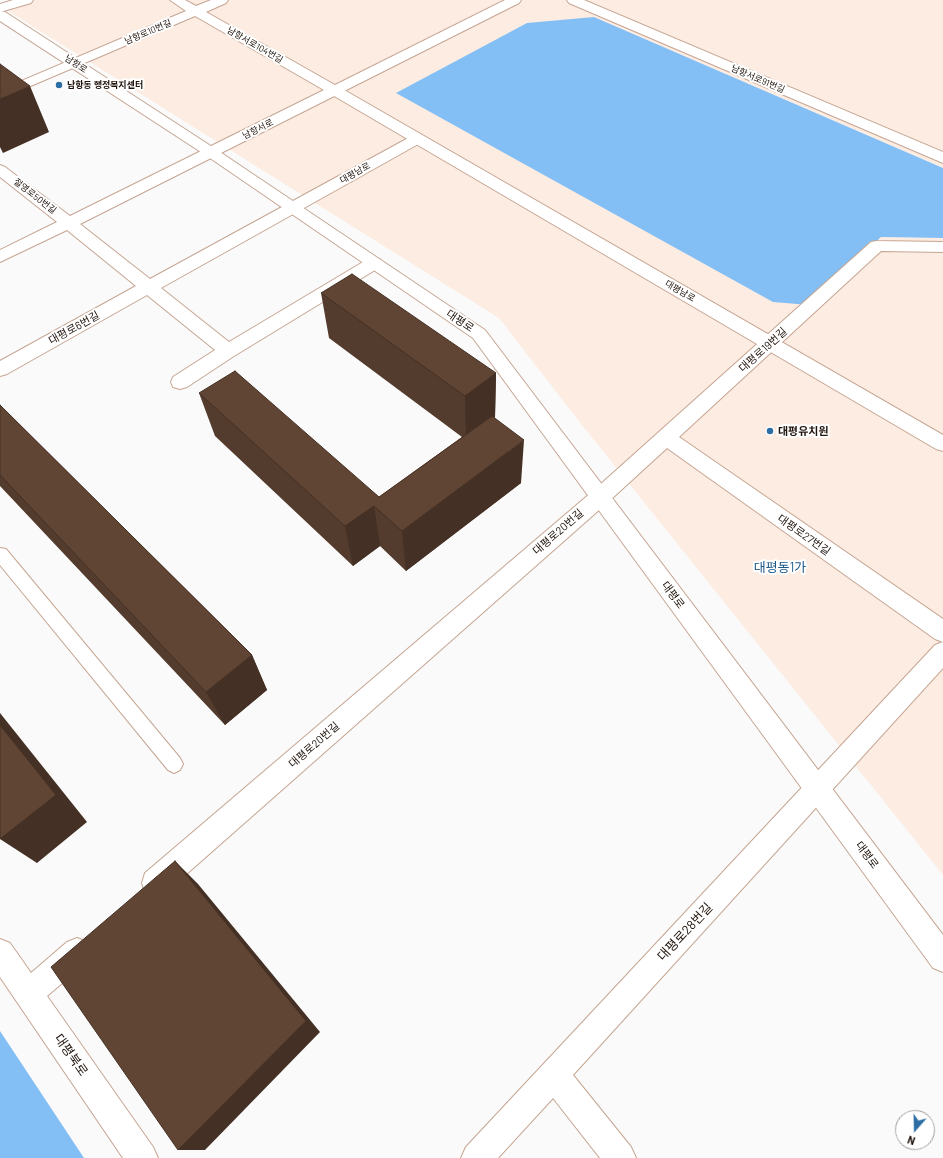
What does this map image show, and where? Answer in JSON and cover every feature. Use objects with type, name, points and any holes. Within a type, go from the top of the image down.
[{"type":"street","points":[[0,8],[27,0]]},
{"type":"street","name":"남항서로104번길","points":[[176,0],[334,90]]},
{"type":"street","name":"남항로10번길","points":[[0,95],[222,0]]},
{"type":"street","name":"남항서로","points":[[0,257],[212,153],[334,90],[515,0]]},
{"type":"street","name":"남항서로91번길","points":[[574,0],[943,158]]},
{"type":"street","name":"남항로","points":[[0,15],[212,153]]},
{"type":"street","name":"대평남로","points":[[334,90],[943,444]]},
{"type":"street","name":"대평남로","points":[[292,208],[417,138]]},
{"type":"street","name":"대평로","points":[[212,153],[479,334],[943,958]]},
{"type":"street","name":"절영로50번길","points":[[0,170],[69,223]]},
{"type":"street","name":"대평로6번길","points":[[0,368],[292,208]]},
{"type":"street","points":[[69,223],[228,351]]},
{"type":"street","name":"대평로19번길","points":[[600,497],[877,246],[943,247]]},
{"type":"street","points":[[180,382],[228,351],[374,263]]},
{"type":"street","name":"대평로27번길","points":[[665,437],[943,632]]},
{"type":"street","name":"대평로20번길","points":[[136,900],[600,497]]},
{"type":"street","points":[[817,788],[943,652]]},
{"type":"street","name":"대평로28번길","points":[[477,1158],[817,788]]},
{"type":"street","points":[[28,994],[94,936]]},
{"type":"street","name":"대평북로","points":[[0,952],[142,1158]]},
{"type":"street","points":[[554,1075],[620,1158]]},
{"type":"lane","points":[[0,554],[174,764]]},
{"type":"shaded area","points":[[14,0],[943,0],[943,168],[594,17],[809,305],[881,237],[943,238],[943,875],[574,415],[499,318],[8,11]]},
{"type":"water","points":[[594,17],[943,168],[943,238],[881,237],[809,305],[773,302],[396,93],[527,23]]},
{"type":"water","points":[[0,1031],[84,1158],[0,1158]]},
{"type":"building","points":[[0,64],[30,86],[0,99]]},
{"type":"building","points":[[352,274],[496,373],[465,396],[321,293]]},
{"type":"building","points":[[235,371],[379,497],[492,416],[524,440],[402,531],[374,506],[345,526],[199,393]]},
{"type":"building","points":[[0,405],[252,655],[206,692],[0,475]]},
{"type":"building","points":[[0,725],[56,795],[0,839]]},
{"type":"building","points":[[175,861],[306,1021],[178,1150],[51,967]]},
{"type":"place","name":"남항동 행정복지센터","points":[[59,85]]},
{"type":"place","name":"대평유치원","points":[[770,431]]},
{"type":"district","name":"대평동1가","points":[[780,568]]}]
